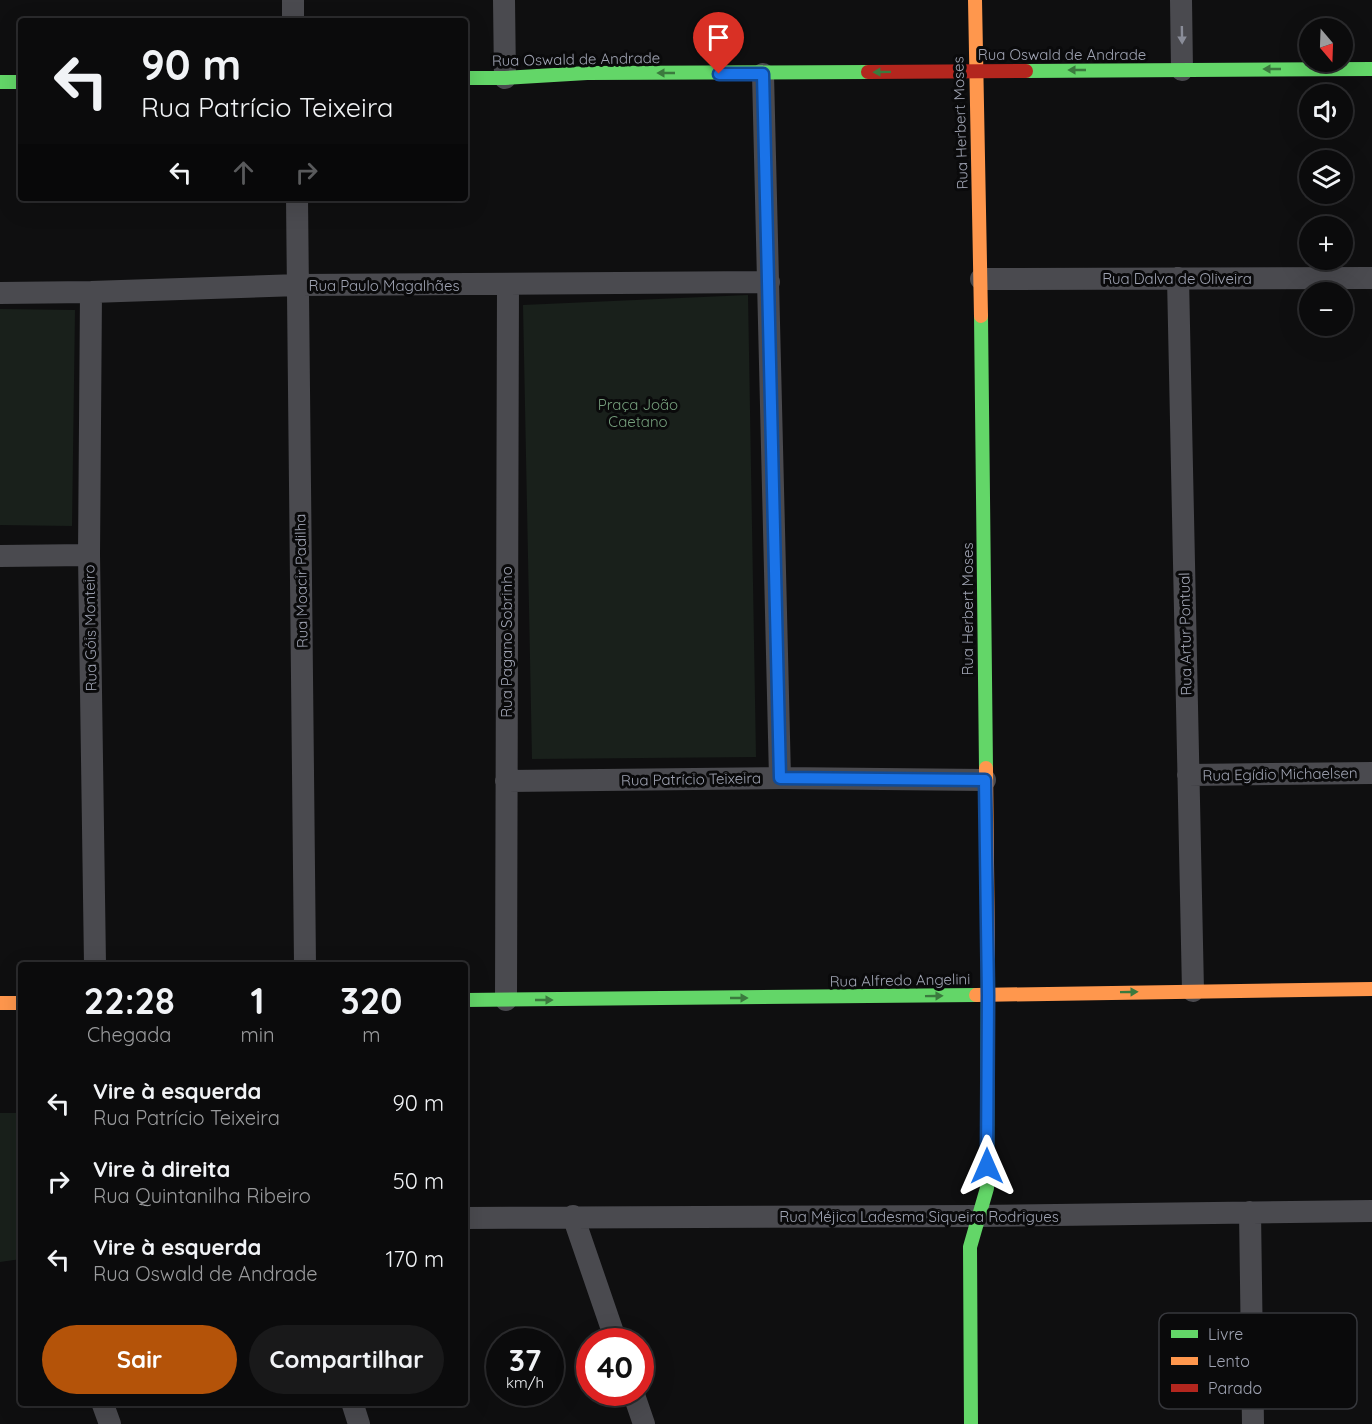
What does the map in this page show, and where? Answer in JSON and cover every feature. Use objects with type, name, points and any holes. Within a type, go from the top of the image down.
[{"type":"street","points":[[293,0],[293,18]]},
{"type":"street","points":[[504,0],[505,78]]},
{"type":"street","name":"Rua Herbert Moses","points":[[971,1424],[970,1246],[987,1188],[988,996],[981,279],[975,0]]},
{"type":"street","points":[[1181,0],[1182,70]]},
{"type":"street","name":"Rua Oswald de Andrade","points":[[468,78],[586,73],[763,74],[1372,69]]},
{"type":"street","points":[[763,74],[780,778]]},
{"type":"street","points":[[0,82],[18,82]]},
{"type":"street","name":"Rua Moacir Padilha","points":[[297,201],[305,962]]},
{"type":"street","name":"Rua Artur Pontual","points":[[1178,278],[1193,991]]},
{"type":"street","name":"Rua Dalva de Oliveira","points":[[981,279],[1372,278]]},
{"type":"street","name":"Rua Paulo Magalhães","points":[[0,293],[298,285],[769,282]]},
{"type":"street","name":"Rua Pagano Sobrinho","points":[[506,1000],[508,285]]},
{"type":"street","name":"Rua Góis Monteiro","points":[[92,292],[88,555],[95,962]]},
{"type":"street","points":[[0,556],[88,555]]},
{"type":"street","name":"Rua Egídio Michaelsen","points":[[1188,775],[1372,773]]},
{"type":"street","name":"Rua Patrício Teixeira","points":[[506,781],[780,778],[985,780]]},
{"type":"street","name":"Rua Alfredo Angelini","points":[[468,1000],[988,996],[1372,989]]},
{"type":"street","points":[[0,1004],[18,1004]]},
{"type":"street","name":"Rua Méjica Ladesma Siqueira Rodrigues","points":[[468,1218],[978,1216],[1372,1211]]},
{"type":"street","points":[[1250,1212],[1251,1313]]},
{"type":"street","points":[[573,1216],[612,1328]]},
{"type":"street","points":[[103,1406],[110,1424]]},
{"type":"street","points":[[353,1406],[359,1424]]},
{"type":"street","points":[[638,1406],[644,1424]]},
{"type":"street","points":[[1253,1409],[1253,1424]]},
{"type":"green space","name":"Praça João Caetano","points":[[748,295],[756,757],[532,759],[523,305]]},
{"type":"green space","points":[[0,309],[75,310],[72,526],[0,525]]},
{"type":"green space","points":[[0,1113],[18,1113],[18,1259],[0,1262]]},
{"type":"traffic: fast","points":[[1026,71],[1372,69]]},
{"type":"traffic: fast","points":[[468,78],[587,73],[868,72]]},
{"type":"traffic: fast","points":[[0,82],[18,82]]},
{"type":"traffic: fast","points":[[981,316],[986,768]]},
{"type":"traffic: fast","points":[[971,1424],[970,1247],[987,1188],[988,956]]},
{"type":"traffic: fast","points":[[468,1000],[976,995]]},
{"type":"traffic: slow","points":[[975,0],[981,316]]},
{"type":"traffic: slow","points":[[986,768],[988,956]]},
{"type":"traffic: slow","points":[[976,995],[1372,989]]},
{"type":"traffic: slow","points":[[0,1003],[18,1003]]},
{"type":"traffic: jam","points":[[868,72],[1026,71]]},
{"type":"route","points":[[719,74],[763,74],[780,778],[985,780],[988,996],[987,1166]]}]
